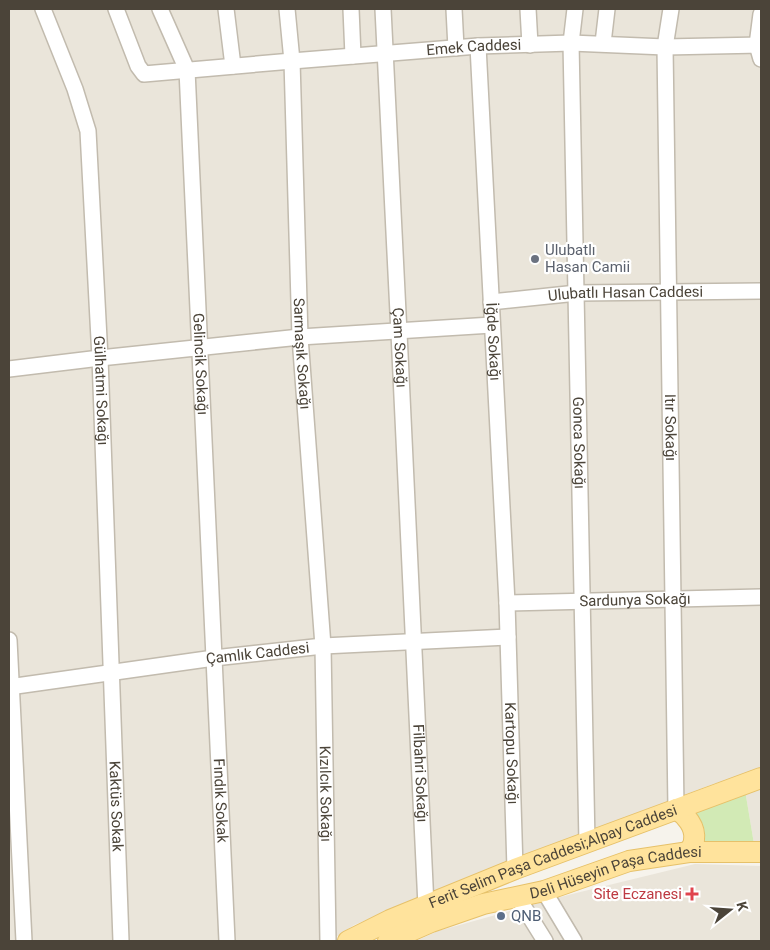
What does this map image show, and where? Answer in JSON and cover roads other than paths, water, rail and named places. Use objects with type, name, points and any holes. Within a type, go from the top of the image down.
[{"type":"main road","name":"Ferit Selim Paşa Caddesi;Alpay Caddesi","points":[[348,941],[390,920],[515,869],[761,778]]},
{"type":"main road","points":[[676,809],[685,814],[693,833],[694,840],[689,852]]},
{"type":"main road","name":"Deli Hüseyin Paşa Caddesi","points":[[388,941],[431,922],[483,904],[544,891],[629,861],[689,852],[761,852]]},
{"type":"main road","points":[[515,869],[517,896]]},
{"type":"street","name":"Gülhatmi Sokağı","points":[[43,9],[75,89],[88,131],[100,358],[111,673]]},
{"type":"street","name":"Emek Caddesi","points":[[116,9],[138,66],[144,74],[478,46],[530,46],[571,43],[760,50]]},
{"type":"street","points":[[160,9],[187,70]]},
{"type":"street","points":[[226,9],[234,66]]},
{"type":"street","name":"Sarmaşık Sokağı","points":[[287,9],[292,61],[300,337],[323,646]]},
{"type":"street","points":[[350,9],[353,56]]},
{"type":"street","name":"Çam Sokağı","points":[[383,9],[415,641]]},
{"type":"street","points":[[454,9],[456,48]]},
{"type":"street","points":[[528,9],[530,46]]},
{"type":"street","name":"Gonca Sokağı","points":[[575,9],[571,43],[587,843]]},
{"type":"street","points":[[602,44],[607,9]]},
{"type":"street","name":"Itır Sokağı","points":[[671,9],[666,47],[676,809]]},
{"type":"street","points":[[760,50],[761,14]]},
{"type":"street","name":"İğde Sokağı","points":[[478,46],[508,637]]},
{"type":"street","name":"Gelincik Sokağı","points":[[187,70],[214,658]]},
{"type":"street","name":"Ulubatlı Hasan Caddesi","points":[[491,302],[577,293],[761,291]]},
{"type":"street","points":[[9,369],[300,337],[492,325]]},
{"type":"street","name":"Sardunya Sokağı","points":[[507,602],[761,597]]},
{"type":"street","name":"Çamlık Caddesi","points":[[10,686],[214,658],[323,646],[508,637]]},
{"type":"street","name":"Kartopu Sokağı","points":[[508,637],[515,869]]},
{"type":"street","points":[[9,640],[24,941]]},
{"type":"street","name":"Filbahri Sokağı","points":[[415,641],[426,906]]},
{"type":"street","name":"Kızılcık Sokağı","points":[[323,646],[328,941]]},
{"type":"street","name":"Fındık Sokak","points":[[214,658],[227,941]]},
{"type":"street","name":"Kaktüs Sokak","points":[[111,673],[121,941]]},
{"type":"street","points":[[544,891],[574,941]]},
{"type":"street","points":[[517,896],[544,941]]},
{"type":"place","name":"Ulubatlı Hasan Camii","points":[[535,259]]},
{"type":"place","name":"Site Eczanesi","points":[[692,894]]},
{"type":"place","name":"QNB","points":[[501,916]]}]
